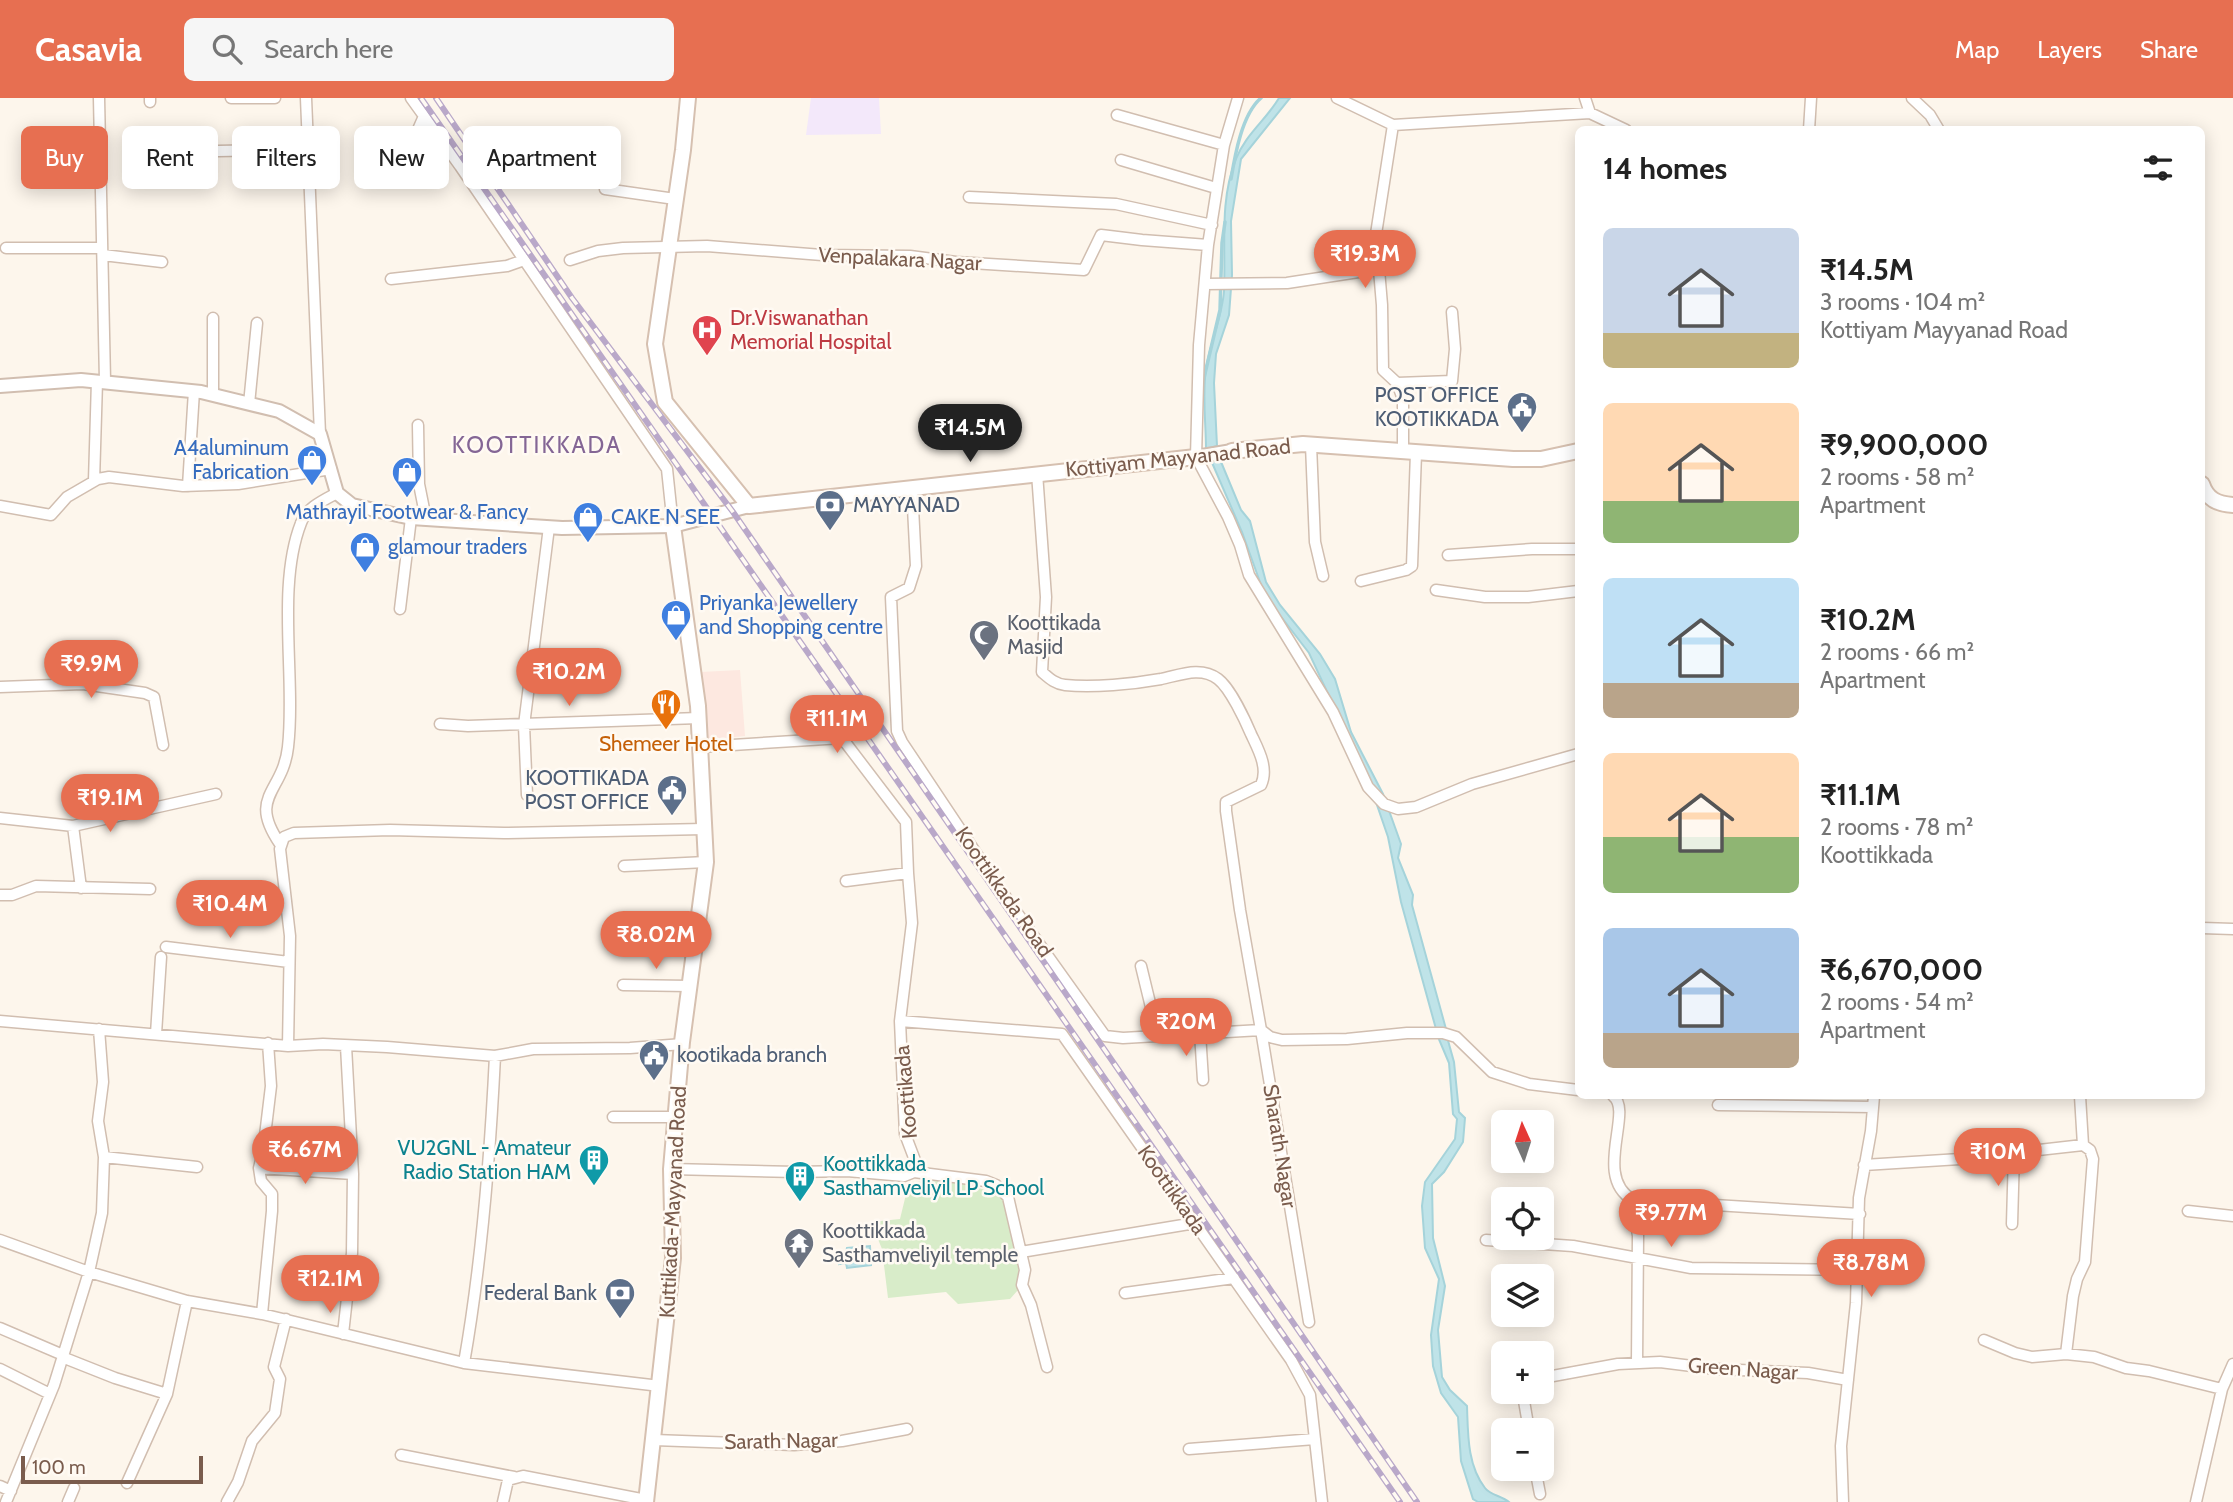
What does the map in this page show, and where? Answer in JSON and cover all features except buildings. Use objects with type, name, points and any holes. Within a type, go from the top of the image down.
[{"type":"main road","points":[[688,98],[655,344],[665,402],[749,506]]},
{"type":"main road","name":"Kottiyam Mayyanad Road","points":[[1233,451],[1311,445],[1513,459],[1541,459],[1575,452]]},
{"type":"main road","name":"Kottiyam Mayyanad Road","points":[[749,506],[1196,457]]},
{"type":"main road","points":[[2205,495],[2214,501],[2233,505]]},
{"type":"main road","name":"Kuttikada-Mayyanad Road","points":[[646,1501],[673,1258],[671,1169],[689,986],[706,862],[699,718],[673,526]]},
{"type":"street","points":[[94,481],[101,381],[99,98]]},
{"type":"street","points":[[231,98],[275,98]]},
{"type":"street","points":[[306,98],[307,126]]},
{"type":"street","points":[[411,98],[667,469],[673,526]]},
{"type":"street","points":[[1238,98],[1224,145],[1209,245],[1209,284],[1199,345],[1196,457],[1228,517],[1249,575],[1333,712],[1368,787],[1384,804],[1398,808],[1416,807],[1472,784],[1575,755]]},
{"type":"street","points":[[1337,98],[1393,125],[1590,113],[1618,126]]},
{"type":"street","points":[[1585,98],[1590,113]]},
{"type":"street","points":[[1809,126],[1811,98]]},
{"type":"street","points":[[1912,98],[1930,115],[1937,126]]},
{"type":"street","points":[[1117,115],[1224,145]]},
{"type":"street","points":[[420,126],[424,116]]},
{"type":"street","points":[[1361,581],[1406,570],[1412,566],[1409,452],[1403,399],[1397,383],[1382,370],[1382,305],[1376,234],[1393,125]]},
{"type":"street","points":[[219,150],[232,150]]},
{"type":"street","points":[[1121,160],[1216,188]]},
{"type":"street","points":[[288,1046],[290,936],[280,844],[266,818],[266,799],[281,777],[288,748],[289,591],[295,542],[302,519],[322,502],[337,494],[320,434],[310,189]]},
{"type":"street","points":[[605,189],[675,199]]},
{"type":"street","points":[[969,197],[1116,204],[1212,225]]},
{"type":"street","name":"Venpalakara Nagar","points":[[570,260],[598,251],[623,248],[707,246],[822,255],[910,256],[956,262],[1084,270],[1101,234],[1209,245]]},
{"type":"street","points":[[6,248],[102,251],[162,262]]},
{"type":"street","points":[[391,279],[507,266],[524,260]]},
{"type":"street","points":[[1209,284],[1287,282],[1378,270]]},
{"type":"street","points":[[1397,383],[1452,381],[1455,349],[1452,312]]},
{"type":"street","points":[[213,318],[213,395]]},
{"type":"street","points":[[249,404],[257,323]]},
{"type":"street","points":[[0,386],[101,381],[194,391],[279,411],[320,434]]},
{"type":"street","points":[[188,486],[194,391]]},
{"type":"street","points":[[418,425],[419,484],[426,519]]},
{"type":"street","points":[[1311,445],[1315,542],[1323,576]]},
{"type":"street","name":"Kottiyam Mayyanad Road","points":[[1196,457],[1233,451]]},
{"type":"street","points":[[0,506],[51,515],[66,497],[94,481],[110,477],[188,486],[249,482],[331,469]]},
{"type":"street","name":"Sharath Nagar","points":[[1037,474],[1046,597],[1042,672],[1052,681],[1063,685],[1133,684],[1198,672],[1210,674],[1220,680],[1242,715],[1264,766],[1261,785],[1226,802],[1226,811],[1240,910],[1310,1322]]},
{"type":"street","name":"Koottikkada Road","points":[[912,488],[916,566],[909,587],[891,597],[897,731],[1000,889],[1105,1036],[1158,1036]]},
{"type":"street","name":"Kottiyam Mayyanad Road","points":[[337,494],[352,505],[411,518],[549,527],[673,526],[749,506]]},
{"type":"street","points":[[400,609],[411,518]]},
{"type":"street","points":[[527,796],[524,725],[549,527]]},
{"type":"street","points":[[1448,555],[1575,549]]},
{"type":"street","points":[[1436,590],[1485,597],[1528,597],[1575,591]]},
{"type":"street","points":[[0,687],[83,684],[145,693],[154,697],[163,745]]},
{"type":"street","points":[[440,723],[468,726],[524,725],[699,718]]},
{"type":"street","points":[[701,747],[842,738],[906,822],[908,873],[846,881]]},
{"type":"street","points":[[0,818],[73,826],[216,794]]},
{"type":"street","points":[[73,826],[81,888]]},
{"type":"street","points":[[280,844],[284,836],[294,834],[390,830],[504,833],[704,829]]},
{"type":"street","points":[[624,866],[706,862]]},
{"type":"street","name":"Koottikada","points":[[908,873],[912,923],[900,1021],[905,1134],[916,1163],[914,1172]]},
{"type":"street","points":[[0,895],[12,895],[36,886],[150,889]]},
{"type":"street","points":[[2205,928],[2233,929]]},
{"type":"street","points":[[166,947],[289,961]]},
{"type":"street","points":[[156,1034],[161,957]]},
{"type":"street","points":[[1141,966],[1158,1036],[1261,1030],[1270,1037],[1282,1040],[1443,1033],[1456,1037],[1492,1072],[1529,1084],[1575,1090]]},
{"type":"street","points":[[623,985],[689,986]]},
{"type":"street","points":[[0,1021],[288,1046],[323,1044],[387,1047],[495,1056],[533,1049],[630,1048],[683,1044]]},
{"type":"street","name":"Koottikkada","points":[[900,1021],[1062,1034],[1291,1360],[1308,1390],[1322,1502]]},
{"type":"street","points":[[0,1486],[10,1498],[63,1356],[89,1272],[102,1213],[104,1157],[98,1121],[103,1082],[99,1029]]},
{"type":"street","points":[[1200,1033],[1203,1080]]},
{"type":"street","points":[[262,1314],[272,1194],[261,1181],[259,1168],[271,1086],[268,1043]]},
{"type":"street","points":[[343,1334],[352,1253],[353,1174],[346,1046]]},
{"type":"street","points":[[464,1363],[478,1284],[491,1143],[495,1056]]},
{"type":"street","points":[[1617,1099],[1620,1107],[1616,1135],[1615,1182],[1623,1195],[1633,1200],[1860,1214]]},
{"type":"street","points":[[1843,1502],[1841,1446],[1856,1303],[1859,1198],[1874,1099]]},
{"type":"street","points":[[2080,1099],[2082,1145]]},
{"type":"street","points":[[1718,1105],[1873,1107]]},
{"type":"street","points":[[613,1117],[676,1116]]},
{"type":"street","points":[[294,1135],[351,1137]]},
{"type":"street","points":[[1864,1165],[2082,1145],[2090,1150],[2094,1159],[2085,1262],[2073,1296],[2066,1354]]},
{"type":"street","points":[[2012,1224],[2014,1153]]},
{"type":"street","points":[[104,1157],[197,1167]]},
{"type":"street","points":[[259,1168],[353,1174]]},
{"type":"street","points":[[671,1169],[847,1171],[904,1176],[914,1172],[957,1176],[996,1185],[1009,1197],[1025,1270],[1023,1284],[1047,1367]]},
{"type":"street","points":[[1633,1200],[1638,1236],[1637,1363]]},
{"type":"street","points":[[2188,1211],[2233,1216]]},
{"type":"street","points":[[1021,1252],[1195,1223]]},
{"type":"street","points":[[0,1240],[89,1272],[187,1301],[286,1319],[464,1363],[660,1385]]},
{"type":"street","points":[[1486,1240],[1573,1246],[1691,1268],[1857,1270]]},
{"type":"street","points":[[1125,1293],[1234,1278]]},
{"type":"street","points":[[127,1483],[167,1394],[187,1301]]},
{"type":"street","points":[[227,1502],[238,1482],[251,1441],[275,1413],[281,1379],[274,1367],[286,1319]]},
{"type":"street","points":[[0,1328],[115,1378],[167,1394]]},
{"type":"street","points":[[1984,1340],[2032,1357],[2066,1354],[2094,1357],[2126,1368],[2222,1389]]},
{"type":"street","name":"Green Nagar","points":[[1554,1376],[1618,1364],[1660,1363],[1716,1369],[1808,1373],[1848,1380]]},
{"type":"street","points":[[2196,1502],[2222,1389],[2233,1364]]},
{"type":"street","points":[[0,1369],[50,1394]]},
{"type":"street","name":"Sarath Nagar","points":[[654,1440],[794,1445],[842,1441],[907,1429]]},
{"type":"street","points":[[1189,1449],[1315,1440]]},
{"type":"street","points":[[401,1455],[646,1501]]},
{"type":"street","points":[[503,1502],[508,1480],[513,1477]]},
{"type":"street","points":[[1538,1481],[1540,1494]]},
{"type":"street","points":[[68,1502],[74,1488]]},
{"type":"shaded area","points":[[811,98],[879,98],[881,134],[806,135]]},
{"type":"shaded area","points":[[740,670],[745,736],[706,740],[701,672]]},
{"type":"green space","points":[[955,1181],[1001,1197],[1011,1217],[1012,1238],[1020,1277],[1019,1289],[1010,1299],[958,1304],[946,1292],[888,1298],[882,1249],[871,1222],[900,1219],[909,1182]]},
{"type":"water","points":[[1279,98],[1290,98],[1241,159],[1231,221],[1232,275],[1229,315],[1216,354],[1214,383],[1217,446],[1206,449],[1205,379],[1223,301],[1227,191],[1240,150]]},
{"type":"water","points":[[1219,457],[1241,510],[1250,521],[1266,582],[1280,605],[1320,654],[1335,679],[1351,732],[1383,794],[1401,844],[1398,858],[1413,895],[1412,905],[1446,1029],[1436,1029],[1401,902],[1388,837],[1368,779],[1309,653],[1265,596],[1242,532],[1210,458]]},
{"type":"water","points":[[1438,1037],[1447,1037],[1454,1062],[1459,1112],[1465,1118],[1463,1142],[1444,1172],[1432,1184],[1433,1238],[1445,1286],[1438,1330],[1442,1377],[1450,1390],[1467,1406],[1470,1448],[1479,1479],[1487,1490],[1509,1502],[1478,1502],[1473,1499],[1461,1461],[1458,1417],[1441,1393],[1433,1366],[1431,1335],[1439,1279],[1425,1248],[1422,1206],[1425,1182],[1455,1139],[1457,1119],[1453,1114],[1449,1063]]},
{"type":"water","points":[[870,1246],[871,1265],[847,1268],[846,1263],[839,1264],[838,1253],[846,1252],[847,1248]]},
{"type":"waterway","points":[[1231,179],[1244,124],[1261,98]]},
{"type":"waterway","points":[[1203,382],[1220,310],[1225,222]]},
{"type":"railway","points":[[421,98],[1400,1502]]},
{"type":"railway","points":[[436,98],[572,298],[733,512],[1417,1502]]},
{"type":"place","name":"Dr.Viswanathan Memorial Hospital","points":[[707,357]]},
{"type":"place","name":"POST OFFICE KOOTIKKADA","points":[[1522,434]]},
{"type":"place","name":"A4aluminum Fabrication","points":[[312,487]]},
{"type":"place","name":"Mathrayil Footwear & Fancy","points":[[407,499]]},
{"type":"place","name":"MAYYANAD","points":[[830,532]]},
{"type":"place","name":"CAKE N SEE","points":[[588,544]]},
{"type":"place","name":"glamour traders","points":[[365,574]]},
{"type":"place","name":"Priyanka Jewellery and Shopping centre","points":[[676,642]]},
{"type":"place","name":"Koottikada Masjid","points":[[984,662]]},
{"type":"place","name":"Shemeer Hotel","points":[[666,731]]},
{"type":"place","name":"KOOTTIKADA POST OFFICE","points":[[672,817]]},
{"type":"place","name":"kootikada branch","points":[[654,1082]]},
{"type":"place","name":"VU2GNL - Amateur Radio Station HAM","points":[[594,1187]]},
{"type":"place","name":"Koottikkada Sasthamveliyil LP School","points":[[800,1203]]},
{"type":"place","name":"Koottikkada Sasthamveliyil temple","points":[[799,1270]]},
{"type":"place","name":"Federal Bank","points":[[620,1320]]},
{"type":"district","name":"KOOTTIKKADA","points":[[537,445]]}]
